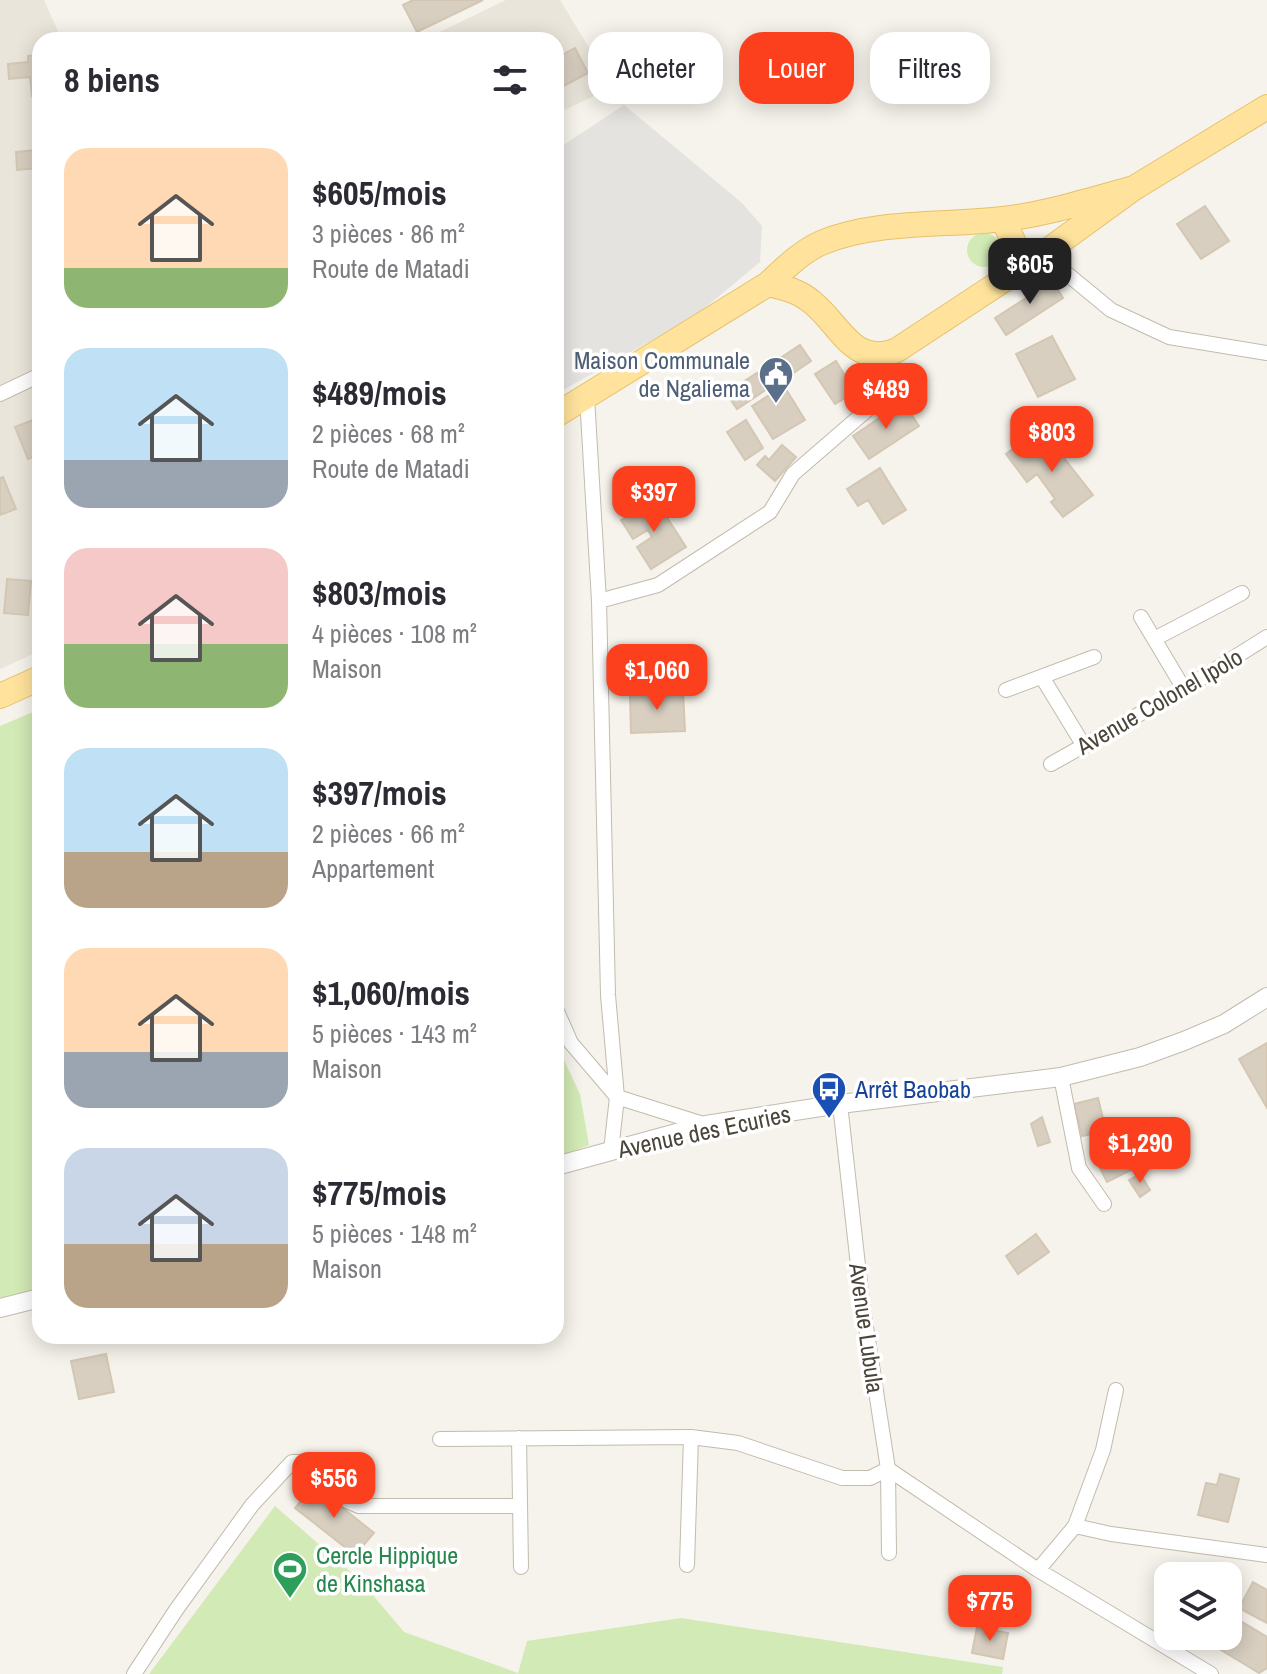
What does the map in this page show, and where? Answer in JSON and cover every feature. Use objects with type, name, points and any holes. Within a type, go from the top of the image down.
[{"type":"main road","points":[[768,284],[794,289],[814,304],[858,349],[870,355],[883,356],[946,319],[1134,188],[1267,107]]},
{"type":"main road","points":[[564,410],[768,284],[793,261],[820,243],[860,231],[1003,219],[1046,212],[1134,188]]},
{"type":"main road","points":[[1003,219],[1033,260]]},
{"type":"main road","points":[[0,696],[32,682]]},
{"type":"street","points":[[1033,260],[1111,310],[1169,337],[1267,353]]},
{"type":"street","points":[[599,601],[658,585],[770,512],[793,474],[867,410],[878,388],[883,356]]},
{"type":"street","points":[[0,394],[32,379]]},
{"type":"street","points":[[587,397],[599,601],[608,995],[617,1097],[611,1151]]},
{"type":"street","points":[[1156,638],[1242,593]]},
{"type":"street","points":[[1141,617],[1184,689]]},
{"type":"street","name":"Avenue Colonel Ipolo","points":[[1051,764],[1184,689],[1267,637]]},
{"type":"street","points":[[1006,690],[1094,657]]},
{"type":"street","points":[[1042,677],[1084,746]]},
{"type":"street","name":"Avenue des Ecuries","points":[[564,1164],[706,1125],[840,1104],[1061,1077],[1140,1057],[1184,1041],[1224,1024],[1267,997]]},
{"type":"street","points":[[564,1027],[571,1043],[617,1097],[706,1125]]},
{"type":"street","points":[[1061,1077],[1079,1168],[1104,1204]]},
{"type":"street","name":"Avenue Lubula","points":[[840,1104],[862,1301],[888,1469],[889,1553]]},
{"type":"street","points":[[0,1308],[32,1300]]},
{"type":"street","points":[[1038,1570],[1075,1526],[1103,1450],[1116,1390]]},
{"type":"street","points":[[687,1565],[691,1437]]},
{"type":"street","points":[[440,1439],[691,1437],[738,1443],[842,1478],[870,1478],[888,1469],[1038,1570],[1211,1674]]},
{"type":"street","points":[[519,1438],[521,1567]]},
{"type":"street","points":[[134,1674],[252,1505],[292,1462],[302,1462],[347,1501],[359,1506],[520,1506]]},
{"type":"street","points":[[1075,1526],[1111,1534],[1267,1555]]},
{"type":"shaded area","points":[[0,0],[44,0],[58,32],[32,32],[32,655],[0,669]]},
{"type":"shaded area","points":[[506,0],[560,0],[588,46],[588,99],[564,110],[564,32],[440,32]]},
{"type":"shaded area","points":[[624,105],[742,203],[762,226],[760,262],[695,316],[564,390],[564,145]]},
{"type":"green space","points":[[984,233],[996,238],[1001,250],[996,262],[984,267],[972,262],[967,250],[972,238]]},
{"type":"green space","points":[[32,712],[32,1291],[0,1298],[0,726]]},
{"type":"green space","points":[[564,1060],[580,1094],[589,1145],[564,1155]]},
{"type":"green space","name":"Cercle Hippique de Kinshasa","points":[[275,1506],[361,1581],[404,1632],[518,1673],[527,1641],[681,1618],[1003,1667],[1002,1674],[149,1674]]},
{"type":"building","points":[[413,0],[483,0],[417,32],[403,5]]},
{"type":"building","points":[[575,48],[588,73],[564,86],[564,54]]},
{"type":"building","points":[[28,56],[32,56],[32,96],[30,77],[9,79],[8,64],[28,62]]},
{"type":"building","points":[[32,151],[32,169],[17,170],[16,152]]},
{"type":"building","points":[[1205,206],[1229,241],[1201,259],[1177,224]]},
{"type":"building","points":[[1047,273],[1063,298],[1006,335],[995,318],[1045,286],[1040,277]]},
{"type":"building","points":[[1052,336],[1075,379],[1038,397],[1016,354]]},
{"type":"building","points":[[800,345],[811,361],[780,382],[770,365]]},
{"type":"building","points":[[836,361],[855,392],[835,404],[815,374]]},
{"type":"building","points":[[757,373],[767,389],[737,409],[726,393]]},
{"type":"building","points":[[784,386],[805,420],[773,439],[752,406]]},
{"type":"building","points":[[903,402],[919,426],[869,459],[853,436]]},
{"type":"building","points":[[32,420],[32,457],[28,459],[15,427]]},
{"type":"building","points":[[746,420],[763,448],[745,460],[727,432]]},
{"type":"building","points":[[1046,435],[1093,495],[1063,517],[1051,502],[1055,499],[1037,474],[1027,482],[1006,454],[1018,445],[1023,452]]},
{"type":"building","points":[[782,445],[796,457],[775,481],[757,465],[765,456],[769,460]]},
{"type":"building","points":[[880,468],[906,510],[883,524],[868,500],[858,506],[847,489]]},
{"type":"building","points":[[3,477],[16,509],[0,515],[0,478]]},
{"type":"building","points":[[655,499],[686,547],[651,569],[637,547],[652,537],[648,530],[633,539],[621,520]]},
{"type":"building","points":[[7,579],[31,581],[28,615],[4,613]]},
{"type":"building","points":[[683,691],[685,731],[631,733],[630,693]]},
{"type":"building","points":[[1267,1043],[1267,1108],[1239,1059]]},
{"type":"building","points":[[1098,1098],[1106,1131],[1082,1136],[1074,1104]]},
{"type":"building","points":[[1042,1117],[1050,1142],[1038,1146],[1031,1124]]},
{"type":"building","points":[[1125,1146],[1135,1168],[1107,1182],[1096,1160]]},
{"type":"building","points":[[1140,1174],[1150,1190],[1140,1197],[1129,1180]]},
{"type":"building","points":[[1036,1234],[1049,1252],[1018,1274],[1006,1256]]},
{"type":"building","points":[[106,1354],[114,1392],[79,1399],[71,1361]]},
{"type":"building","points":[[1220,1474],[1239,1479],[1228,1522],[1198,1515],[1206,1483],[1217,1485]]},
{"type":"building","points":[[314,1485],[374,1533],[355,1555],[295,1508]]},
{"type":"building","points":[[1253,1582],[1267,1590],[1267,1623],[1242,1610],[1242,1602]]},
{"type":"building","points":[[1242,1622],[1267,1637],[1267,1668],[1259,1673],[1221,1650],[1242,1650]]},
{"type":"building","points":[[977,1627],[1008,1633],[1003,1659],[972,1653]]},
{"type":"place","name":"Maison Communale de Ngaliema","points":[[776,405]]},
{"type":"place","name":"Arrêt Baobab","points":[[829,1120]]},
{"type":"place","name":"Cercle Hippique de Kinshasa","points":[[290,1600]]}]
